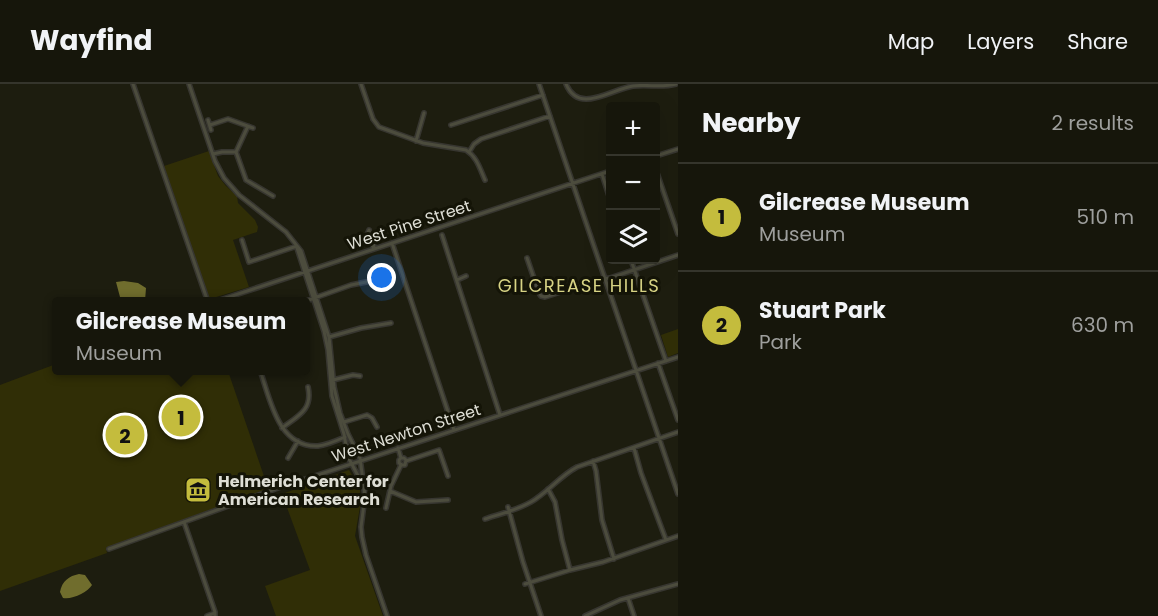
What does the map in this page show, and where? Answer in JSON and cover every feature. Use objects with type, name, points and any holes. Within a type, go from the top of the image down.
[{"type":"street","points":[[133,84],[206,297]]},
{"type":"street","points":[[189,84],[221,173],[233,190],[286,231],[297,246],[327,337],[334,401],[347,436],[361,461],[365,496],[361,527],[363,544],[387,616]]},
{"type":"street","points":[[361,84],[377,125],[386,131],[416,141],[461,148],[469,152],[476,159],[485,180]]},
{"type":"street","points":[[539,84],[659,439],[676,481],[678,494]]},
{"type":"street","points":[[566,84],[573,94],[579,98],[588,99],[632,86],[660,87],[676,84]]},
{"type":"street","points":[[451,125],[543,95]]},
{"type":"street","points":[[416,141],[424,113]]},
{"type":"street","points":[[469,152],[481,139],[550,116]]},
{"type":"street","points":[[210,124],[226,119],[254,128]]},
{"type":"street","points":[[208,120],[212,130]]},
{"type":"street","points":[[248,126],[236,152],[246,180],[273,196]]},
{"type":"street","points":[[660,155],[678,149]]},
{"type":"street","points":[[214,156],[222,152],[236,152]]},
{"type":"street","name":"West Pine Street","points":[[229,297],[606,172]]},
{"type":"street","points":[[602,174],[606,187]]},
{"type":"street","points":[[660,182],[678,234]]},
{"type":"street","points":[[369,230],[373,241],[374,249],[368,235],[369,230]]},
{"type":"street","points":[[442,235],[500,415]]},
{"type":"street","points":[[242,240],[249,262],[297,246]]},
{"type":"street","points":[[392,243],[454,430]]},
{"type":"street","points":[[527,258],[539,293],[542,296],[549,296],[678,255]]},
{"type":"street","points":[[632,264],[666,361]]},
{"type":"street","points":[[457,280],[466,276]]},
{"type":"street","points":[[310,299],[359,283],[376,280]]},
{"type":"street","points":[[327,337],[392,323]]},
{"type":"street","name":"West Newton Street","points":[[109,549],[272,490],[678,357]]},
{"type":"street","points":[[658,363],[678,420]]},
{"type":"street","points":[[262,375],[282,428],[298,441],[317,446],[347,436]]},
{"type":"street","points":[[332,380],[353,375],[360,376]]},
{"type":"street","points":[[282,428],[307,407],[308,387]]},
{"type":"street","points":[[342,422],[367,415],[377,426]]},
{"type":"street","points":[[485,519],[530,503],[566,473],[593,461],[678,432]]},
{"type":"street","points":[[347,436],[346,449],[364,488]]},
{"type":"street","points":[[288,458],[298,441]]},
{"type":"street","points":[[634,447],[641,473],[666,540]]},
{"type":"street","points":[[386,508],[392,483],[401,465],[398,448]]},
{"type":"street","points":[[401,458],[406,460],[440,450],[448,476]]},
{"type":"street","points":[[401,465],[406,464],[406,460]]},
{"type":"street","points":[[593,461],[602,520],[614,559]]},
{"type":"street","points":[[548,489],[555,502],[570,570]]},
{"type":"street","points":[[390,491],[416,502],[448,500]]},
{"type":"street","points":[[508,509],[527,583],[541,616]]},
{"type":"street","points":[[184,522],[215,614],[207,616]]},
{"type":"street","points":[[527,583],[614,559],[678,536]]},
{"type":"street","points":[[586,616],[628,598],[678,584]]},
{"type":"street","points":[[628,598],[634,616]]},
{"type":"shaded area","points":[[209,151],[218,176],[237,196],[238,203],[255,220],[258,227],[257,232],[233,240],[249,287],[216,297],[207,295],[164,166]]},
{"type":"shaded area","points":[[116,282],[138,283],[146,288],[145,297],[120,297]]},
{"type":"shaded area","points":[[678,329],[678,353],[668,357],[661,335]]},
{"type":"shaded area","points":[[52,366],[52,375],[229,375],[267,485],[263,488],[264,490],[106,548],[107,553],[0,591],[0,385]]},
{"type":"shaded area","points":[[349,470],[360,489],[360,507],[355,536],[383,616],[276,616],[265,586],[310,570],[282,494]]},
{"type":"shaded area","points":[[79,574],[85,575],[92,585],[79,595],[63,598],[60,592],[64,582]]},
{"type":"place","name":"Gilcrease Museum","points":[[181,417]]},
{"type":"place","name":"Stuart Park","points":[[125,435]]},
{"type":"place","name":"Helmerich Center for American Research","points":[[198,490]]},
{"type":"district","name":"GILCREASE HILLS","points":[[579,285]]}]
